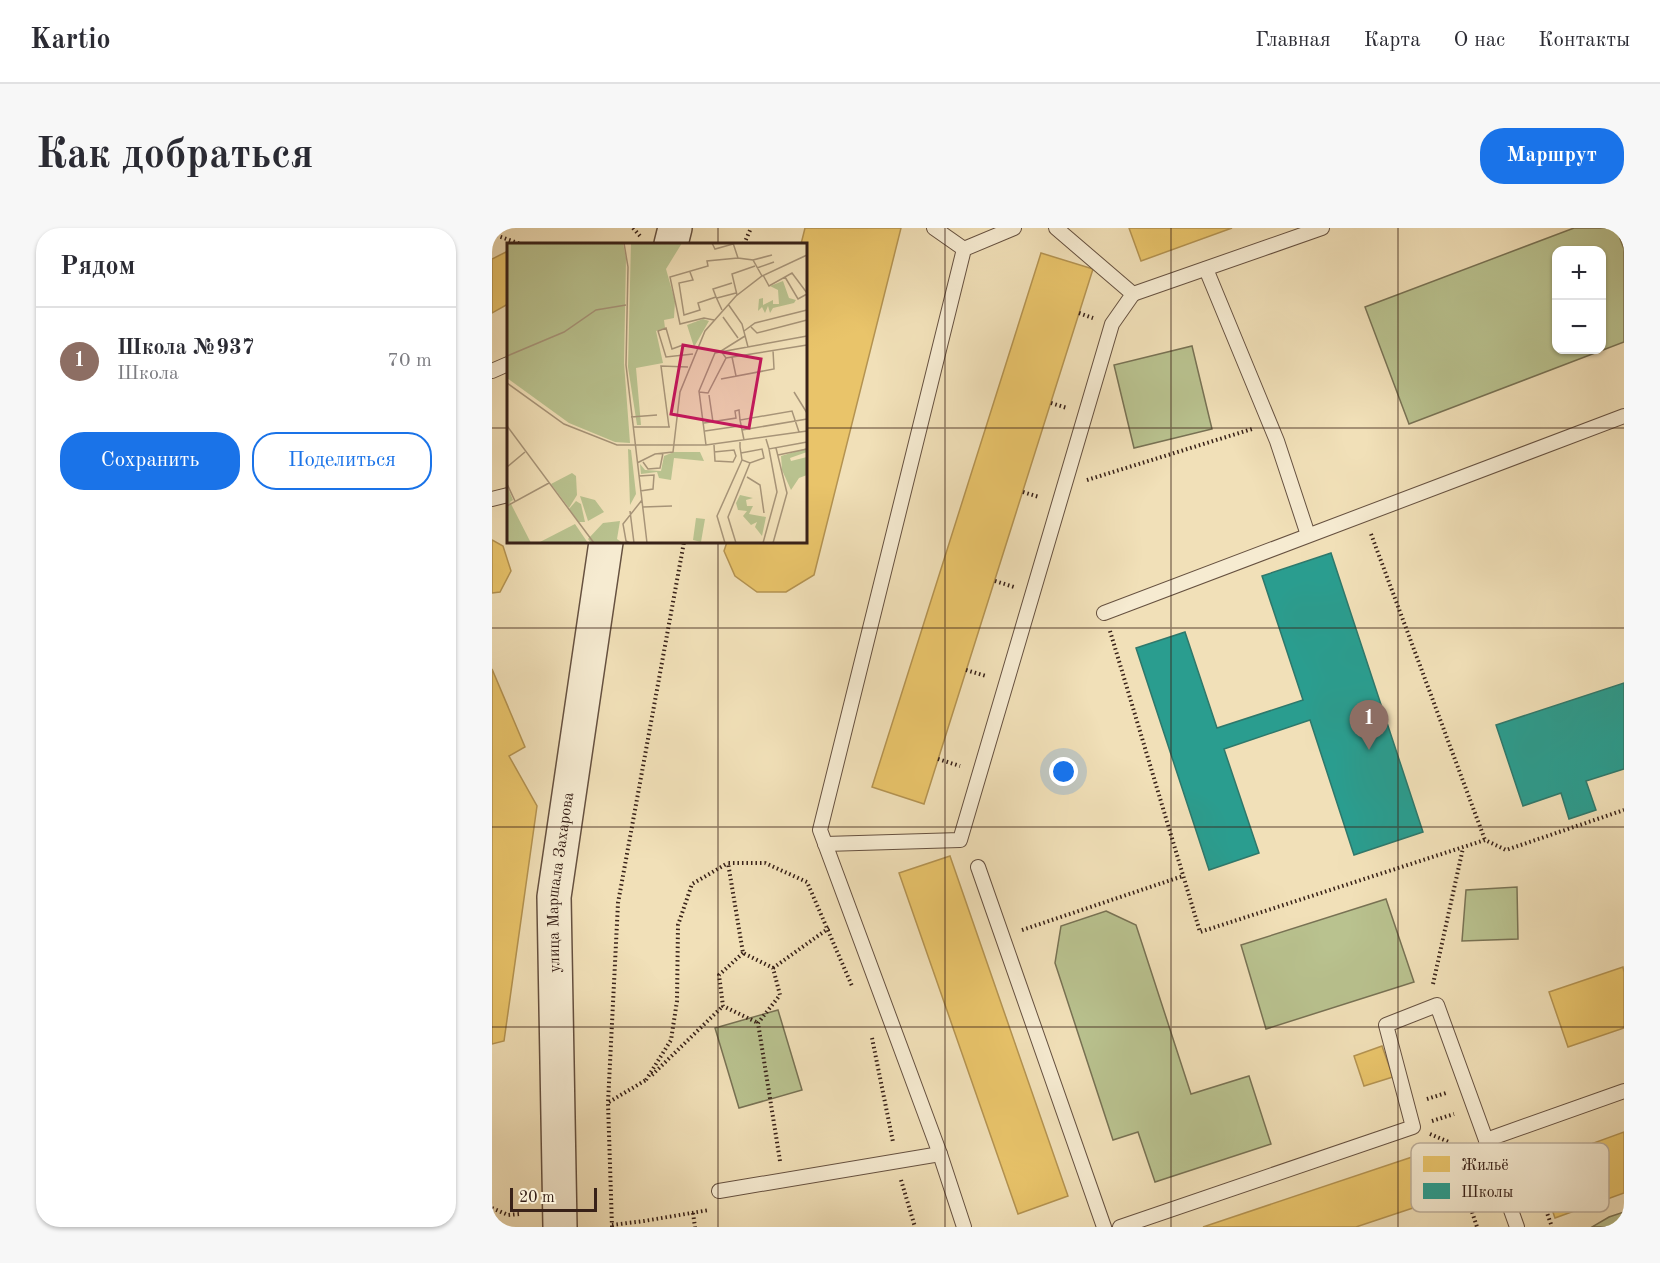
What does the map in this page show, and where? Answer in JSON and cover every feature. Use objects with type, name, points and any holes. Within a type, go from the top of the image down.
[{"type":"street","points":[[658,242],[675,228]]},
{"type":"street","name":"улица Маршала Захарова","points":[[560,1227],[554,897],[606,543]]},
{"type":"lane","points":[[934,228],[964,249]]},
{"type":"lane","points":[[964,249],[1014,228]]},
{"type":"lane","points":[[1056,228],[1133,294]]},
{"type":"lane","points":[[825,844],[960,840],[1112,324],[1133,294],[1322,228]]},
{"type":"lane","points":[[964,249],[820,830],[940,1154],[964,1227]]},
{"type":"lane","points":[[1206,269],[1269,423],[1308,535]]},
{"type":"lane","points":[[492,370],[507,364]]},
{"type":"lane","points":[[1104,613],[1624,416]]},
{"type":"lane","points":[[492,499],[507,495]]},
{"type":"lane","points":[[978,867],[1104,1227]]},
{"type":"lane","points":[[1120,1227],[1413,1127],[1386,1025],[1437,1005],[1487,1143]]},
{"type":"lane","points":[[1486,1140],[1624,1091]]},
{"type":"lane","points":[[719,1191],[940,1154]]},
{"type":"lane","points":[[1512,1212],[1517,1227]]},
{"type":"path","points":[[633,228],[658,242]]},
{"type":"path","points":[[744,243],[751,228]]},
{"type":"path","points":[[492,234],[518,243]]},
{"type":"path","points":[[1064,486],[1269,423]]},
{"type":"path","points":[[1364,514],[1485,840]]},
{"type":"path","points":[[672,1217],[612,1226],[608,1103],[618,903],[684,543]]},
{"type":"path","points":[[1104,613],[1200,932],[1485,840],[1506,850],[1624,810]]},
{"type":"path","points":[[1428,1008],[1463,847]]},
{"type":"path","points":[[646,1080],[671,1040],[677,1001],[678,925],[692,884],[728,863],[765,863],[807,882],[855,992]]},
{"type":"path","points":[[728,863],[742,953]]},
{"type":"path","points":[[1003,937],[1183,876]]},
{"type":"path","points":[[773,968],[828,930],[848,908]]},
{"type":"path","points":[[742,953],[773,968],[780,995],[758,1023],[783,1180]]},
{"type":"path","points":[[723,1006],[719,975],[742,953]]},
{"type":"path","points":[[608,1103],[646,1080],[723,1006]]},
{"type":"path","points":[[723,1006],[758,1023]]},
{"type":"path","points":[[871,1035],[897,1161]]},
{"type":"path","points":[[1407,1105],[1467,1086]]},
{"type":"path","points":[[1413,1127],[1474,1107]]},
{"type":"path","points":[[1413,1127],[1449,1143]]},
{"type":"path","points":[[492,1208],[508,1215],[519,1214]]},
{"type":"path","points":[[1472,1212],[1477,1227]]},
{"type":"path","points":[[1547,1212],[1552,1227]]},
{"type":"path","points":[[693,1213],[695,1227]]},
{"type":"green space","points":[[1574,228],[1616,228],[1624,249],[1624,342],[1606,349],[1606,246],[1552,246],[1552,354],[1593,354],[1409,424],[1365,307]]},
{"type":"green space","points":[[1192,346],[1212,429],[1134,448],[1114,365]]},
{"type":"green space","points":[[1517,887],[1518,939],[1462,941],[1466,890]]},
{"type":"green space","points":[[1386,899],[1414,982],[1266,1029],[1241,945]]},
{"type":"green space","points":[[1106,911],[1136,925],[1191,1094],[1249,1076],[1271,1144],[1155,1182],[1138,1132],[1113,1140],[1055,963],[1061,926]]},
{"type":"green space","points":[[778,1010],[802,1090],[739,1108],[715,1028]]},
{"type":"green space","points":[[1624,1212],[1624,1227],[1592,1227],[1609,1217]]},
{"type":"building: Жильё","points":[[805,228],[901,228],[814,575],[786,592],[757,592],[735,576],[724,551],[727,543],[807,543],[807,243],[801,243]]},
{"type":"building: Жильё","points":[[1129,228],[1232,228],[1141,261]]},
{"type":"building: Жильё","points":[[507,252],[507,305],[492,313],[492,259]]},
{"type":"building: Жильё","points":[[1041,253],[1093,269],[924,804],[872,787]]},
{"type":"building: Жильё","points":[[492,540],[503,546],[511,571],[500,592],[492,593]]},
{"type":"building: Жильё","points":[[492,669],[525,747],[509,756],[537,806],[504,1041],[492,1044]]},
{"type":"building: Жильё","points":[[950,856],[1068,1196],[1018,1214],[899,873]]},
{"type":"building: Жильё","points":[[1623,967],[1624,1028],[1568,1047],[1549,992]]},
{"type":"building: Жильё","points":[[1382,1046],[1393,1077],[1364,1086],[1354,1056]]},
{"type":"building: Жильё","points":[[1624,1132],[1624,1193],[1609,1198],[1609,1143],[1594,1143]]},
{"type":"building: Жильё","points":[[1411,1157],[1411,1209],[1356,1227],[1203,1227]]},
{"type":"building: Жильё","points":[[1553,1212],[1572,1212],[1555,1218]]},
{"type":"building: Школы","points":[[1331,553],[1423,832],[1354,855],[1310,720],[1224,749],[1259,853],[1209,870],[1136,648],[1185,632],[1217,728],[1303,700],[1262,576]]},
{"type":"building: Школы","points":[[1624,683],[1624,769],[1586,781],[1596,810],[1569,819],[1561,793],[1523,806],[1496,725]]},
{"type":"place","name":"Школа №937","points":[[1369,750]]}]
